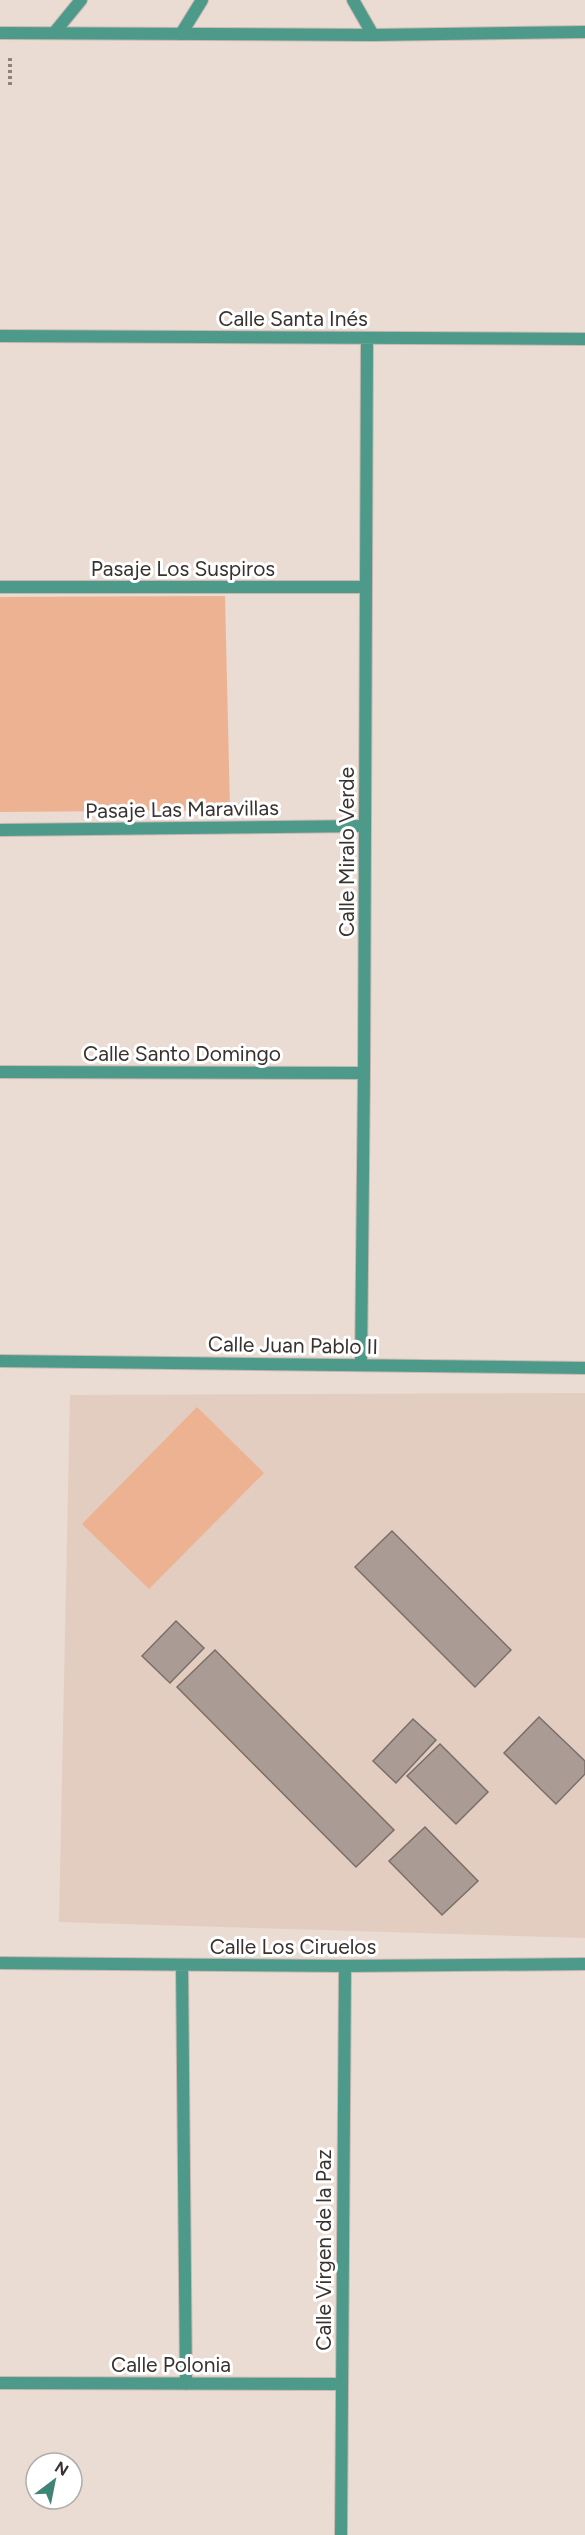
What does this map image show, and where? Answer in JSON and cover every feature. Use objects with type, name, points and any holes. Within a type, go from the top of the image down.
[{"type":"street","points":[[54,33],[81,0]]},
{"type":"street","points":[[181,34],[201,0]]},
{"type":"street","points":[[353,0],[373,35]]},
{"type":"street","points":[[0,33],[373,35],[585,32]]},
{"type":"street","name":"Calle Santa Inés","points":[[0,336],[585,339]]},
{"type":"street","name":"Calle Miralo Verde","points":[[361,1365],[367,338]]},
{"type":"street","name":"Pasaje Los Suspiros","points":[[0,587],[366,587]]},
{"type":"street","name":"Pasaje Las Maravillas","points":[[0,830],[365,826]]},
{"type":"street","name":"Calle Santo Domingo","points":[[0,1072],[364,1073]]},
{"type":"street","name":"Calle Juan Pablo II","points":[[0,1361],[585,1368]]},
{"type":"street","name":"Calle Los Ciruelos","points":[[0,1963],[345,1966],[585,1964]]},
{"type":"street","points":[[182,1965],[186,2384]]},
{"type":"street","name":"Calle Virgen de la Paz","points":[[342,2535],[345,1966]]},
{"type":"street","name":"Calle Polonia","points":[[0,2383],[342,2384]]},
{"type":"shaded area","points":[[225,596],[230,810],[0,812],[0,597]]},
{"type":"shaded area","points":[[585,1393],[585,1938],[59,1922],[70,1395]]},
{"type":"shaded area","points":[[197,1407],[264,1473],[149,1589],[82,1524]]},
{"type":"building","points":[[392,1531],[511,1650],[475,1687],[355,1567]]},
{"type":"building","points":[[176,1621],[204,1648],[170,1683],[142,1656]]},
{"type":"building","points":[[215,1650],[394,1830],[356,1867],[177,1687]]},
{"type":"building","points":[[539,1717],[585,1761],[585,1774],[556,1804],[504,1753]]},
{"type":"building","points":[[413,1719],[436,1740],[396,1783],[373,1761]]},
{"type":"building","points":[[440,1744],[488,1792],[456,1824],[407,1776]]},
{"type":"building","points":[[425,1827],[478,1881],[442,1915],[389,1861]]}]
